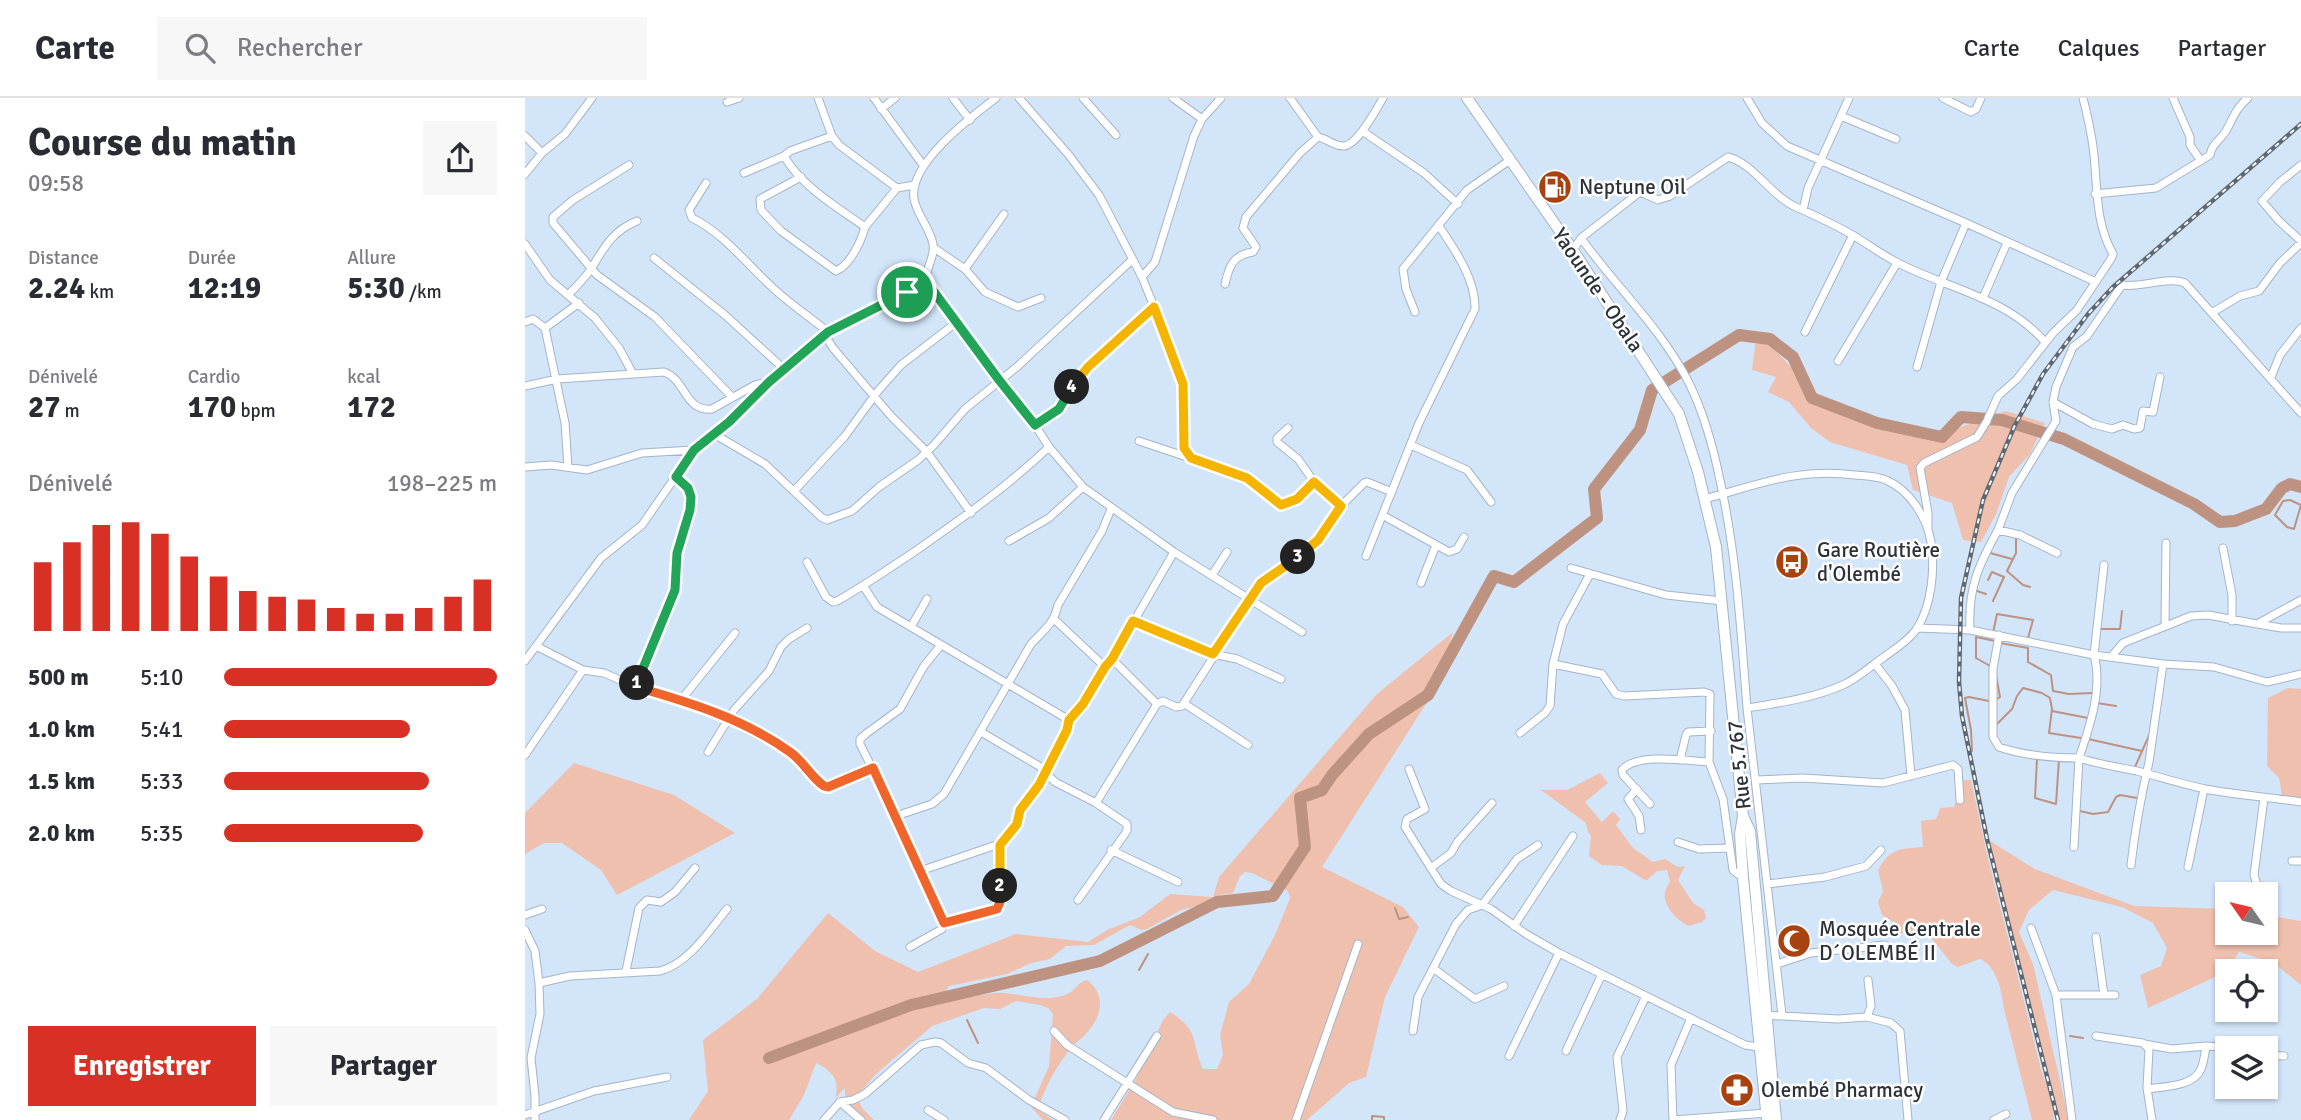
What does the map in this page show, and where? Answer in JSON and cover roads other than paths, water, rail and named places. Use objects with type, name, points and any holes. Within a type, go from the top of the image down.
[{"type":"highway","name":"Yaounde - Obala","points":[[1467,98],[1573,250],[1679,414]]},
{"type":"highway","name":"Rue 5.767","points":[[1679,414],[1705,499],[1716,547],[1743,816],[1750,831],[1770,1118]]},
{"type":"highway","points":[[1743,816],[1740,834],[1743,878],[1761,1015],[1758,1047],[1770,1118]]},
{"type":"street","points":[[525,174],[543,153],[565,134],[592,98]]},
{"type":"street","points":[[727,102],[740,98]]},
{"type":"street","points":[[818,98],[832,136],[849,154],[897,188]]},
{"type":"street","points":[[874,98],[923,165]]},
{"type":"street","points":[[881,109],[887,107],[895,98]]},
{"type":"street","points":[[953,98],[970,120]]},
{"type":"street","points":[[996,98],[923,165],[913,197],[934,248],[965,269],[985,292],[1014,306],[1022,306],[1041,298]]},
{"type":"street","points":[[1019,98],[1068,154],[1099,195],[1142,277],[1183,384],[1184,448],[1191,458]]},
{"type":"street","points":[[1083,98],[1116,135]]},
{"type":"street","points":[[1173,98],[1202,119]]},
{"type":"street","points":[[1142,277],[1155,262],[1194,136],[1202,119],[1221,98]]},
{"type":"street","points":[[1290,98],[1318,137],[1345,146],[1362,131],[1383,98]]},
{"type":"street","points":[[1747,98],[1762,123],[1787,146],[2096,282]]},
{"type":"street","points":[[1803,210],[1808,188],[1849,98]]},
{"type":"street","points":[[1943,98],[1971,112],[1976,109],[1981,98]]},
{"type":"street","points":[[1747,708],[1832,689],[1857,677],[1907,640],[1917,628],[1932,575],[1928,513],[1920,468],[1935,457],[1977,437],[1998,396],[2025,370],[2045,342],[2077,310],[2113,254],[2106,243],[2095,194],[2093,147],[2083,98]]},
{"type":"street","points":[[2173,98],[2190,137],[2190,145],[2201,161]]},
{"type":"street","points":[[2095,194],[2156,188],[2201,161],[2210,155],[2211,147],[2225,132],[2234,112],[2248,98]]},
{"type":"street","points":[[1841,116],[1896,139]]},
{"type":"street","points":[[1362,131],[1425,173],[1458,204]]},
{"type":"street","points":[[525,136],[543,153]]},
{"type":"street","points":[[744,173],[790,151],[832,136]]},
{"type":"street","points":[[1225,285],[1230,264],[1242,254],[1253,252],[1256,247],[1243,228],[1246,217],[1300,153],[1318,137]]},
{"type":"street","points":[[784,156],[800,177],[865,228]]},
{"type":"street","points":[[1573,250],[1581,238],[1640,192],[1658,200],[1670,196],[1727,157],[1741,162],[1788,203],[1853,235],[1897,263],[1983,298],[2026,323],[2045,342]]},
{"type":"street","points":[[1415,312],[1406,289],[1403,269],[1467,190],[1510,160]]},
{"type":"street","points":[[629,165],[573,200],[553,217],[553,223],[591,269],[655,317],[732,397]]},
{"type":"street","points":[[2213,312],[2240,296],[2259,290],[2301,242],[2262,201],[2280,182],[2301,166]]},
{"type":"street","points":[[800,177],[760,200],[761,210],[781,231],[836,271],[843,268],[862,239],[865,228],[897,188],[915,185]]},
{"type":"street","points":[[706,183],[689,211],[692,218],[717,232],[730,248],[777,291],[828,332]]},
{"type":"street","points":[[965,269],[1004,214]]},
{"type":"street","points":[[568,295],[591,269],[610,239],[638,221]]},
{"type":"street","points":[[1917,367],[1941,282],[1966,223]]},
{"type":"street","points":[[1366,556],[1426,408],[1475,309],[1470,282],[1439,226]]},
{"type":"street","points":[[1805,332],[1853,235]]},
{"type":"street","points":[[1581,238],[1604,270],[1650,323],[1689,383],[1704,419],[1723,494],[1736,567],[1747,708],[1782,1015]]},
{"type":"street","points":[[1983,298],[2007,243]]},
{"type":"street","points":[[525,244],[550,280],[595,318],[619,348],[633,374]]},
{"type":"street","points":[[526,658],[601,558],[642,525],[694,450],[737,415],[769,382],[828,332],[926,281],[934,248]]},
{"type":"street","points":[[653,258],[725,315],[784,369]]},
{"type":"street","points":[[714,434],[765,464],[816,513],[827,520],[852,511],[927,452],[965,409],[1018,366],[1132,260]]},
{"type":"street","points":[[1838,361],[1897,263]]},
{"type":"street","points":[[926,281],[1049,447],[1083,487],[1174,552],[1301,632]]},
{"type":"street","points":[[1970,630],[1970,604],[1975,575],[1998,530],[2011,493],[2056,421],[2053,402],[2056,387],[2073,347],[2087,336],[2122,285],[2181,281],[2189,286],[2301,413]]},
{"type":"street","points":[[545,328],[579,303]]},
{"type":"street","points":[[1035,425],[1059,409],[1078,378],[1154,307]]},
{"type":"street","points":[[525,322],[533,319],[545,328],[565,423],[568,467]]},
{"type":"street","points":[[795,490],[845,436],[874,397],[909,358],[957,322]]},
{"type":"street","points":[[2271,377],[2280,355],[2301,328]]},
{"type":"street","points":[[828,332],[828,340],[833,348],[874,397],[927,452],[971,513]]},
{"type":"street","points":[[525,386],[557,379],[659,372],[669,374],[688,400],[701,409],[712,409],[755,385],[769,382]]},
{"type":"street","points":[[2053,402],[2112,429],[2123,425],[2140,428],[2144,411],[2153,412],[2160,377]]},
{"type":"street","points":[[1288,428],[1277,438],[1277,442],[1298,459],[1314,482],[1341,506]]},
{"type":"street","points":[[1139,441],[1247,478],[1281,505],[1297,499],[1314,482]]},
{"type":"street","points":[[1411,445],[1467,470],[1492,502]]},
{"type":"street","points":[[807,562],[828,600],[837,601],[864,586],[971,513],[1013,481],[1049,447]]},
{"type":"street","points":[[525,467],[551,465],[587,470],[642,453],[694,450]]},
{"type":"street","points":[[1705,499],[1757,482],[1807,473],[1869,476],[1886,480],[1908,496],[1928,527]]},
{"type":"street","points":[[636,687],[675,590],[677,553],[690,510],[691,497],[688,488],[676,477]]},
{"type":"street","points":[[1096,803],[1157,706],[1163,701],[1179,707],[1185,704],[1200,682],[1213,654],[1266,578],[1318,540],[1341,506],[1364,483],[1392,492]]},
{"type":"street","points":[[1009,541],[1049,518],[1083,487]]},
{"type":"street","points":[[896,816],[933,804],[944,794],[1031,644],[1054,619],[1064,593],[1103,531],[1111,509]]},
{"type":"street","points":[[1384,516],[1452,552],[1464,537]]},
{"type":"street","points":[[1998,530],[2020,535],[2057,553]]},
{"type":"street","points":[[2165,625],[2166,543]]},
{"type":"street","points":[[1421,583],[1436,545]]},
{"type":"street","points":[[2223,548],[2232,595],[2232,621]]},
{"type":"street","points":[[920,871],[1000,845],[1017,824],[1020,810],[1039,785],[1067,730],[1069,720],[1083,704],[1112,659],[1174,552]]},
{"type":"street","points":[[1212,575],[1227,552]]},
{"type":"street","points":[[2074,847],[2079,758],[2091,719],[2097,682],[2094,655],[2104,565]]},
{"type":"street","points":[[1571,568],[1666,595],[1722,601]]},
{"type":"street","points":[[1520,733],[1550,706],[1553,664],[1563,624],[1590,574]]},
{"type":"street","points":[[864,586],[877,607],[912,625],[1069,720]]},
{"type":"street","points":[[912,625],[926,598]]},
{"type":"street","points":[[2257,624],[2301,600]]},
{"type":"street","points":[[2111,657],[2123,643],[2165,625],[2198,615],[2281,628],[2301,628]]},
{"type":"street","points":[[1054,619],[1105,667]]},
{"type":"street","points":[[1133,621],[1281,678]]},
{"type":"street","points":[[708,752],[728,719],[769,671],[781,647],[807,628]]},
{"type":"street","points":[[1917,628],[1970,630],[2094,655],[2214,667],[2267,682],[2301,674]]},
{"type":"street","points":[[681,700],[734,633]]},
{"type":"street","points":[[1999,635],[1993,669],[1993,737],[1999,747],[2033,756],[2079,758],[2204,789],[2301,802]]},
{"type":"street","points":[[910,947],[942,929],[944,923],[860,739],[900,709],[924,666],[941,645]]},
{"type":"street","points":[[536,646],[583,670],[604,673],[728,719],[790,752],[824,786],[828,787],[873,768]]},
{"type":"street","points":[[1112,659],[1157,706]]},
{"type":"street","points":[[1553,664],[1602,674],[1616,694],[1624,696],[1708,692],[1711,697],[1709,762],[1723,799],[1733,870],[1743,878]]},
{"type":"street","points":[[1875,664],[1892,685],[1905,710],[1911,776]]},
{"type":"street","points":[[2131,865],[2163,664]]},
{"type":"street","points":[[525,755],[583,670]]},
{"type":"street","points":[[1185,704],[1248,745]]},
{"type":"street","points":[[1680,760],[1689,732],[1711,731]]},
{"type":"street","points":[[981,732],[1045,770],[1055,782],[1096,803],[1127,824],[1127,831],[1111,850],[1079,900]]},
{"type":"street","points":[[1650,804],[1622,773],[1626,765],[1654,759],[1709,762]]},
{"type":"street","points":[[1756,780],[1803,778],[1883,783],[1956,766],[1960,800]]},
{"type":"street","points":[[1409,769],[1425,809],[1408,819],[1405,827],[1446,888],[1491,909],[1559,953],[1745,1045],[1758,1047]]},
{"type":"street","points":[[1637,789],[1628,799],[1639,816],[1641,830]]},
{"type":"street","points":[[2188,867],[2204,789]]},
{"type":"street","points":[[2256,882],[2254,863],[2264,798]]},
{"type":"street","points":[[1432,867],[1451,853],[1458,841],[1492,803]]},
{"type":"street","points":[[1514,926],[1573,836]]},
{"type":"street","points":[[1678,842],[1699,849],[1729,848]]},
{"type":"street","points":[[944,923],[997,909],[1000,902],[1000,845]]},
{"type":"street","points":[[1413,1031],[1418,997],[1456,924],[1468,910],[1482,905],[1517,859],[1538,845]]},
{"type":"street","points":[[1111,850],[1178,882]]},
{"type":"street","points":[[1767,884],[1825,877],[1866,866],[1881,850]]},
{"type":"street","points":[[2292,861],[2301,861]]},
{"type":"street","points":[[626,971],[639,908],[647,900],[661,902],[675,892],[695,868]]},
{"type":"street","points":[[525,915],[542,909]]},
{"type":"street","points":[[539,983],[570,976],[660,971],[671,968],[698,944],[727,909]]},
{"type":"street","points":[[2031,928],[2056,995],[2072,1120]]},
{"type":"street","points":[[525,930],[535,951],[539,983],[540,1014],[529,1050],[535,1096],[534,1116]]},
{"type":"street","points":[[2096,937],[2104,995]]},
{"type":"street","points":[[1296,1120],[1358,944]]},
{"type":"street","points":[[1777,964],[1811,953],[1885,944]]},
{"type":"street","points":[[1509,1056],[1559,953]]},
{"type":"street","points":[[1433,968],[1475,999],[1504,986]]},
{"type":"street","points":[[1566,1051],[1602,974]]},
{"type":"street","points":[[1867,1017],[1871,1006],[1868,980]]},
{"type":"street","points":[[2056,995],[2115,995]]},
{"type":"street","points":[[1620,1120],[1623,1111],[1617,1057],[1646,996]]},
{"type":"street","points":[[1761,1015],[1838,1019],[1867,1017],[1891,1023],[1900,1031],[1908,1120]]},
{"type":"street","points":[[1691,1018],[1671,1065],[1673,1120],[1770,1118]]},
{"type":"street","points":[[1054,1031],[1067,1045],[1173,1112],[1213,1120]]},
{"type":"street","points":[[1104,1120],[1157,1036]]},
{"type":"street","points":[[2096,1036],[2172,1049],[2215,1047]]},
{"type":"street","points":[[824,1120],[840,1102],[865,1094],[921,1045],[935,1042],[941,1043],[968,1063],[986,1068],[1029,1100],[1065,1120]]},
{"type":"street","points":[[2143,1043],[2149,1049],[2148,1089],[2152,1120]]},
{"type":"street","points":[[2148,1089],[2184,1083],[2195,1077],[2201,1070],[2206,1046]]},
{"type":"street","points":[[2278,1056],[2284,1056]]},
{"type":"street","points":[[525,1115],[534,1116],[594,1091],[667,1077]]},
{"type":"street","points":[[840,1102],[861,1120]]},
{"type":"street","points":[[927,1110],[944,1120]]},
{"type":"street","points":[[1994,1120],[2006,1114]]},
{"type":"waterway","points":[[769,1058],[911,1005],[1100,961],[1217,902],[1273,896],[1305,847],[1300,798],[1322,790],[1369,734],[1428,695],[1494,576],[1514,582],[1597,518],[1594,489],[1640,430],[1652,390],[1739,335],[1770,339],[1793,357],[1812,398],[1877,423],[1942,437],[1961,417],[2002,420],[2064,439],[2194,504],[2220,522],[2235,521],[2266,509],[2282,488],[2290,484],[2301,487]]},
{"type":"waterway","points":[[2290,500],[2301,505],[2294,529],[2287,527],[2275,515],[2283,501],[2290,500]]},
{"type":"waterway","points":[[2016,537],[2016,553],[2007,571],[2023,585],[2030,587]]},
{"type":"waterway","points":[[1990,553],[2012,559]]},
{"type":"waterway","points":[[1988,580],[1992,572],[2004,577],[1993,601]]},
{"type":"waterway","points":[[1977,591],[1986,594]]},
{"type":"waterway","points":[[2100,629],[2120,629],[2122,611]]},
{"type":"waterway","points":[[1993,633],[1997,614],[2033,620],[2028,638]]},
{"type":"waterway","points":[[1990,666],[1976,658],[1976,637],[1995,641]]},
{"type":"waterway","points":[[2000,643],[2028,648],[2028,662],[2051,675],[2053,691],[2069,694],[2092,693]]},
{"type":"waterway","points":[[1994,701],[2000,697],[1996,675]]},
{"type":"waterway","points":[[1996,725],[2012,709],[2023,688],[2050,698],[2052,709],[2049,733],[2081,738]]},
{"type":"waterway","points":[[1972,751],[1965,698],[1989,701]]},
{"type":"waterway","points":[[2097,703],[2116,706]]},
{"type":"waterway","points":[[2052,711],[2088,718]]},
{"type":"waterway","points":[[2135,767],[2151,731]]},
{"type":"waterway","points":[[2088,739],[2142,751]]},
{"type":"waterway","points":[[2037,759],[2035,798],[2056,804],[2059,759]]},
{"type":"waterway","points":[[2080,811],[2093,814],[2108,812],[2116,797],[2120,795],[2137,798]]},
{"type":"waterway","points":[[1395,908],[1399,919],[1408,917]]},
{"type":"waterway","points":[[1139,970],[1148,954]]},
{"type":"waterway","points":[[967,1020],[978,1043]]},
{"type":"waterway","points":[[2070,1036],[2083,1038]]},
{"type":"waterway","points":[[1372,1120],[1372,1116],[1384,1117],[1384,1120]]},
{"type":"railway","points":[[2058,1120],[1987,839],[1962,716],[1959,682],[1961,598],[1983,500],[2015,425],[2043,374],[2088,314],[2113,287],[2301,124]]},
{"type":"place","name":"Neptune Oil","points":[[1555,187]]},
{"type":"place","name":"Gare Routière d'Olembé","points":[[1792,562]]},
{"type":"place","name":"Mosquée Centrale D´OLEMBÉ II","points":[[1794,941]]},
{"type":"place","name":"Olembé Pharmacy","points":[[1737,1090]]}]
